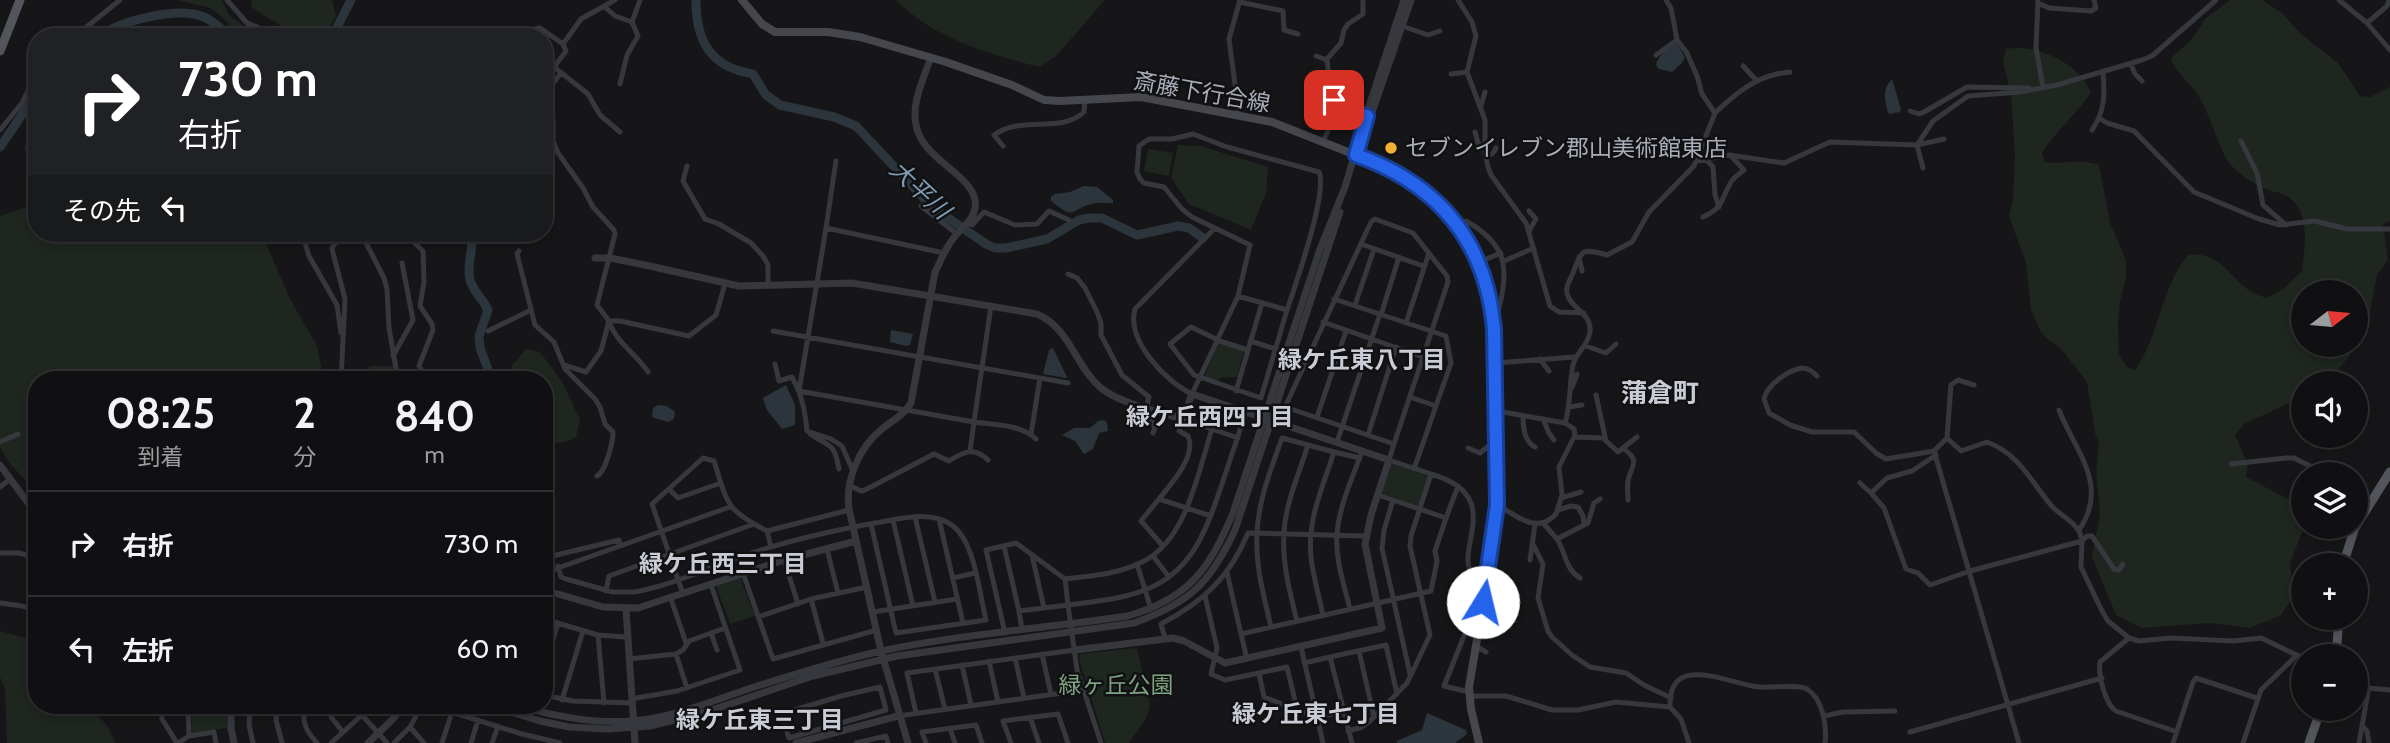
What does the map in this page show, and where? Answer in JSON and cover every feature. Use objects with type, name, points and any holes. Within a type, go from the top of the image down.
[{"type":"main road","points":[[0,51],[20,0]]},
{"type":"main road","name":"斎藤下行合線","points":[[742,0],[762,24],[779,34],[839,34],[931,57],[1012,85],[1044,100],[1141,97],[1272,122],[1386,167],[1420,187],[1443,208],[1458,224],[1479,262],[1492,312],[1497,411],[1497,505],[1469,694],[1479,743]]},
{"type":"main road","points":[[2368,506],[2390,472]]},
{"type":"main road","points":[[2309,743],[2317,721]]},
{"type":"street","points":[[85,28],[120,0]]},
{"type":"street","points":[[227,0],[247,23],[257,28]]},
{"type":"street","points":[[563,44],[588,13],[615,0]]},
{"type":"street","points":[[620,84],[629,51],[638,36],[632,22],[640,0]]},
{"type":"street","points":[[1363,0],[1363,14],[1343,30],[1341,43],[1327,60],[1331,94],[1339,109],[1367,116]]},
{"type":"street","points":[[1362,138],[1404,0]]},
{"type":"street","points":[[882,655],[1072,628],[1128,616],[1151,609],[1172,598],[1192,582],[1217,551],[1233,513],[1340,214],[1345,187],[1411,0]]},
{"type":"street","points":[[1458,0],[1472,22],[1476,36],[1467,72],[1485,120],[1485,149],[1491,175],[1521,214],[1529,231],[1550,306],[1559,312],[1584,313]]},
{"type":"street","points":[[1666,0],[1671,8],[1676,40],[1687,53],[1702,94],[1715,113]]},
{"type":"street","points":[[2038,1],[2049,8],[2091,11],[2095,8],[2094,0]]},
{"type":"street","points":[[1923,169],[1917,145],[1933,121],[1968,96],[2043,87],[2132,64],[2152,56],[2216,0]]},
{"type":"street","points":[[2339,0],[2367,23],[2390,51]]},
{"type":"street","points":[[2367,23],[2387,6],[2389,0]]},
{"type":"street","points":[[1239,115],[1229,39],[1243,1],[1283,11],[1284,30],[1298,34]]},
{"type":"street","points":[[2038,1],[2036,48],[2043,87]]},
{"type":"street","points":[[605,7],[615,16],[632,22]]},
{"type":"street","points":[[1402,26],[1428,35],[1440,31]]},
{"type":"street","points":[[553,37],[563,44],[566,51],[554,67],[588,94],[600,115],[620,132]]},
{"type":"street","points":[[1656,55],[1676,40]]},
{"type":"street","points":[[1317,56],[1327,60]]},
{"type":"street","points":[[908,743],[882,655],[849,510],[849,485],[853,471],[880,430],[906,411],[914,396],[935,272],[944,253],[975,207],[968,184],[928,151],[915,125],[917,99],[931,57]]},
{"type":"street","points":[[2132,64],[2135,74],[2142,80]]},
{"type":"street","points":[[1743,66],[1757,81]]},
{"type":"street","points":[[1451,74],[1467,72]]},
{"type":"street","points":[[1565,423],[1575,357],[1586,346],[1590,326],[1584,313],[1569,298],[1566,290],[1579,257],[1582,253],[1593,250],[1607,254],[1632,242],[1639,225],[1649,212],[1698,161],[1715,113],[1734,94],[1757,81],[1773,74],[1790,72]]},
{"type":"street","points":[[553,83],[561,73]]},
{"type":"street","points":[[2092,130],[2099,118],[2105,92],[2103,73]]},
{"type":"street","points":[[1910,111],[1919,114],[1924,112],[1967,87],[2032,89]]},
{"type":"street","points":[[0,130],[22,103],[28,91]]},
{"type":"street","points":[[1481,106],[1485,92]]},
{"type":"street","points":[[1003,146],[994,135],[997,132],[1034,123],[1057,124],[1079,116],[1084,112],[1086,99]]},
{"type":"street","points":[[1322,141],[1339,109]]},
{"type":"street","points":[[2099,118],[2134,131],[2194,192],[2270,223],[2286,225],[2315,221],[2347,229],[2390,229]]},
{"type":"street","points":[[553,119],[553,141],[558,153],[593,207],[615,234],[597,305],[625,347],[639,358],[648,372]]},
{"type":"street","points":[[1475,132],[1478,143],[1485,149]]},
{"type":"street","points":[[1163,546],[1142,521],[1180,472],[1190,445],[1188,436],[1180,431],[1183,419],[1192,394],[1199,378],[1216,339],[1238,296],[1250,245],[1192,218],[1164,187],[1144,183],[1140,179],[1137,172],[1138,151],[1143,142],[1149,139],[1172,139],[1193,134],[1210,142],[1319,172],[1321,184],[1308,246],[1261,398],[1236,391],[1199,378],[1194,376],[1170,344],[1191,327],[1216,339],[1248,350]]},
{"type":"street","points":[[1698,161],[1730,155],[1784,163],[1830,142],[1917,145],[1944,139]]},
{"type":"street","points":[[2241,141],[2257,173],[2263,205],[2286,225]]},
{"type":"street","points":[[1486,157],[1496,148]]},
{"type":"street","points":[[1703,217],[1716,212],[1732,181],[1744,168],[1730,155]]},
{"type":"street","points":[[1707,160],[1713,167],[1715,195],[1719,206]]},
{"type":"street","points":[[799,391],[836,161]]},
{"type":"street","points":[[687,166],[683,181],[696,208],[705,219],[751,243],[768,265],[768,285]]},
{"type":"street","points":[[921,206],[962,229]]},
{"type":"street","points":[[962,229],[972,225],[984,212],[1015,225],[1037,224],[1049,211],[1069,220]]},
{"type":"street","points":[[1529,211],[1536,219],[1529,231]]},
{"type":"street","points":[[916,713],[907,673],[1165,638],[1184,641],[1225,663],[1382,628],[1366,557],[1365,536],[1448,282],[1447,276],[1413,233],[1375,219],[1371,222],[1334,299],[1285,407],[1394,444]]},
{"type":"street","points":[[1458,224],[1466,221],[1485,233],[1501,253],[1504,261],[1501,301],[1499,308],[1492,312]]},
{"type":"street","points":[[826,228],[944,253]]},
{"type":"street","points":[[1214,229],[1138,305],[1133,315],[1134,328],[1149,358],[1185,391],[1337,442],[1361,454]]},
{"type":"street","points":[[305,242],[309,256],[337,305],[343,340]]},
{"type":"street","points":[[338,242],[332,249],[345,299],[341,371]]},
{"type":"street","points":[[366,242],[387,289],[389,328],[396,371]]},
{"type":"street","points":[[414,242],[423,251],[424,282],[420,306],[433,330],[419,366],[422,371]]},
{"type":"street","points":[[1361,244],[1423,267]]},
{"type":"street","points":[[1504,261],[1534,248]]},
{"type":"street","points":[[1355,305],[1374,249]]},
{"type":"street","points":[[519,251],[517,254],[535,325],[557,346],[570,375],[595,400],[605,424],[614,434],[603,471],[597,476]]},
{"type":"street","points":[[1406,323],[1429,253]]},
{"type":"street","points":[[1479,262],[1501,253]]},
{"type":"street","points":[[1337,442],[1399,257]]},
{"type":"street","points":[[1579,257],[1582,271]]},
{"type":"street","points":[[595,258],[610,258],[740,286],[852,283],[1026,311],[1047,318],[1061,331],[1100,388],[1112,395],[1238,438]]},
{"type":"street","points":[[393,356],[414,320],[402,263]]},
{"type":"street","points":[[1068,274],[1085,288],[1101,323],[1101,335],[1122,375],[1149,397],[1147,407],[1155,428],[1153,433]]},
{"type":"street","points":[[609,321],[689,336],[716,315],[725,284]]},
{"type":"street","points":[[1238,296],[1287,310]]},
{"type":"street","points":[[1334,299],[1446,336],[1451,363],[1415,469]]},
{"type":"street","points":[[1236,391],[1262,303]]},
{"type":"street","points":[[970,451],[991,306]]},
{"type":"street","points":[[488,331],[531,310]]},
{"type":"street","points":[[564,365],[586,372],[601,351],[609,321]]},
{"type":"street","points":[[1323,322],[1423,357]]},
{"type":"street","points":[[773,331],[1068,383]]},
{"type":"street","points":[[1317,417],[1346,331]]},
{"type":"street","points":[[1250,341],[1276,349]]},
{"type":"street","points":[[1586,346],[1606,353],[1616,344]]},
{"type":"street","points":[[1368,435],[1396,347]]},
{"type":"street","points":[[1495,363],[1575,357]]},
{"type":"street","points":[[1540,359],[1549,371]]},
{"type":"street","points":[[775,363],[779,381],[792,377],[799,391],[809,433],[836,451],[839,469]]},
{"type":"street","points":[[1817,376],[1808,369],[1800,369],[1770,387],[1764,399],[1769,413],[1775,419],[1812,432],[1854,432],[1886,459],[1935,453]]},
{"type":"street","points":[[1570,389],[1577,374]]},
{"type":"street","points":[[799,391],[1018,429],[1033,437],[1040,378]]},
{"type":"street","points":[[1871,493],[1887,478],[1912,471],[1935,453],[1947,438],[1951,385],[1958,380],[1974,385]]},
{"type":"street","points":[[1596,395],[1606,441]]},
{"type":"street","points":[[1410,397],[1436,406]]},
{"type":"street","points":[[1569,407],[1582,405]]},
{"type":"street","points":[[2059,410],[2065,426],[2077,444],[2091,484],[2093,498],[2090,511],[2079,530]]},
{"type":"street","points":[[1497,411],[1565,423],[1574,429],[1574,437],[1559,467],[1561,498],[1553,518],[1543,523],[1528,523],[1497,505]]},
{"type":"street","points":[[1018,611],[1118,598],[1146,590],[1169,577],[1195,550],[1211,516],[1246,412]]},
{"type":"street","points":[[1523,416],[1526,436],[1535,447]]},
{"type":"street","points":[[517,714],[569,727],[608,729],[682,720],[882,655],[1022,630],[1134,623],[1165,612],[1202,583],[1222,558],[1235,530],[1267,419]]},
{"type":"street","points":[[1543,419],[1554,440]]},
{"type":"street","points":[[1005,633],[986,550],[1016,543],[1065,579],[1119,571],[1153,556],[1178,528],[1212,429]]},
{"type":"street","points":[[809,433],[831,439],[842,446],[853,471]]},
{"type":"street","points":[[0,442],[18,434]]},
{"type":"street","points":[[1574,437],[1600,437],[1616,452],[1624,449],[1637,437]]},
{"type":"street","points":[[1270,627],[1258,568],[1257,532],[1261,503],[1282,438],[1334,452],[1389,460],[1451,481],[1468,500],[1474,514],[1468,569],[1473,576],[1487,578]]},
{"type":"street","points":[[1947,438],[1961,452],[1987,442],[1999,446],[2028,472],[2050,505],[2079,530],[2082,541],[2081,567],[2109,621],[2130,638],[2139,641],[2171,638],[2233,641],[2261,638],[2291,652]]},
{"type":"street","points":[[1468,449],[1480,453],[1497,439]]},
{"type":"street","points":[[1297,621],[1284,562],[1284,533],[1289,503],[1308,444]]},
{"type":"street","points":[[1624,449],[1632,457],[1634,467],[1628,480],[1628,500]]},
{"type":"street","points":[[849,485],[859,491],[865,490],[934,454],[948,461],[970,451],[978,452],[988,460]]},
{"type":"street","points":[[1323,615],[1311,559],[1311,534],[1314,512],[1334,452]]},
{"type":"street","points":[[1935,453],[2019,743]]},
{"type":"street","points":[[1350,609],[1339,565],[1337,535],[1340,517],[1361,454]]},
{"type":"street","points":[[683,594],[652,504],[704,458],[714,461],[730,507],[739,516],[767,531],[849,510]]},
{"type":"street","points":[[2231,464],[2294,458],[2302,462]]},
{"type":"street","points":[[0,465],[28,503]]},
{"type":"street","points":[[1348,731],[1362,727],[1408,683],[1430,635],[1410,546],[1431,474]]},
{"type":"street","points":[[0,487],[10,479]]},
{"type":"street","points":[[669,489],[678,498],[721,483]]},
{"type":"street","points":[[1860,483],[1884,508],[1906,569],[1918,573],[1930,585],[1970,571],[2082,541],[2087,536],[2092,536],[2113,567],[2119,570],[2123,564]]},
{"type":"street","points":[[1241,634],[1431,590],[1437,561],[1435,551],[1458,486]]},
{"type":"street","points":[[1561,498],[1581,492]]},
{"type":"street","points":[[1378,495],[1446,518]]},
{"type":"street","points":[[1159,499],[1211,516]]},
{"type":"street","points":[[1557,539],[1588,523],[1594,503],[1600,499]]},
{"type":"street","points":[[1393,500],[1382,541],[1411,676]]},
{"type":"street","points":[[553,568],[730,507]]},
{"type":"street","points":[[1558,510],[1578,507],[1584,524]]},
{"type":"street","points":[[558,566],[561,576],[566,579],[607,591],[639,591],[771,547],[853,526],[915,517],[939,519],[954,526],[964,538],[986,620],[896,633],[871,524]]},
{"type":"street","points":[[915,517],[935,602]]},
{"type":"street","points":[[939,519],[963,623]]},
{"type":"street","points":[[893,520],[914,606]]},
{"type":"street","points":[[1543,523],[1562,546],[1570,570],[1580,578]]},
{"type":"street","points":[[607,591],[609,576],[754,524]]},
{"type":"street","points":[[1530,560],[1535,524]]},
{"type":"street","points":[[767,531],[771,547]]},
{"type":"street","points":[[1165,638],[1161,624],[1186,611],[1227,573],[1248,533],[1365,536]]},
{"type":"street","points":[[553,556],[619,540],[620,545]]},
{"type":"street","points":[[553,593],[593,605],[626,609],[642,607],[784,560],[856,541]]},
{"type":"street","points":[[1533,544],[1543,564],[1538,598],[1552,637],[1590,667],[1626,673],[1671,698]]},
{"type":"street","points":[[1004,546],[1022,630]]},
{"type":"street","points":[[827,549],[838,593]]},
{"type":"street","points":[[0,553],[28,556]]},
{"type":"street","points":[[1032,555],[1044,608]]},
{"type":"street","points":[[1153,556],[1169,577]]},
{"type":"street","points":[[784,560],[797,604]]},
{"type":"street","points":[[1138,564],[1151,609]]},
{"type":"street","points":[[743,573],[773,659],[877,630]]},
{"type":"street","points":[[953,578],[975,573]]},
{"type":"street","points":[[1227,573],[1247,659]]},
{"type":"street","points":[[1065,579],[1083,690],[1101,743]]},
{"type":"street","points":[[553,697],[604,704],[631,701],[663,695],[740,670],[711,585]]},
{"type":"street","points":[[758,617],[811,599],[867,587]]},
{"type":"street","points":[[1205,596],[1217,648],[1211,674],[1220,679],[1287,667],[1288,669],[1386,645],[1397,694]]},
{"type":"street","points":[[628,659],[676,654],[683,650],[686,643],[671,599]]},
{"type":"street","points":[[811,599],[823,643]]},
{"type":"street","points":[[873,612],[957,599]]},
{"type":"street","points":[[0,603],[28,608]]},
{"type":"street","points":[[626,609],[635,743]]},
{"type":"street","points":[[1461,614],[1466,631],[1444,686],[1469,694],[1506,696],[1552,710],[1578,710],[1612,702],[1670,708],[1681,719],[1689,743]]},
{"type":"street","points":[[553,622],[598,635],[626,637]]},
{"type":"street","points":[[553,639],[558,623]]},
{"type":"street","points":[[1464,626],[1480,626]]},
{"type":"street","points":[[686,643],[725,628]]},
{"type":"street","points":[[562,699],[583,631]]},
{"type":"street","points":[[711,633],[717,650]]},
{"type":"street","points":[[598,635],[604,704]]},
{"type":"street","points":[[2130,638],[2100,662],[2109,706],[2177,732]]},
{"type":"street","points":[[1476,646],[1486,652]]},
{"type":"street","points":[[1301,647],[1323,743]]},
{"type":"street","points":[[1359,651],[1374,717]]},
{"type":"street","points":[[676,654],[687,688]]},
{"type":"street","points":[[1042,654],[1051,694]]},
{"type":"street","points":[[1330,657],[1352,743]]},
{"type":"street","points":[[1015,658],[1024,698]]},
{"type":"street","points":[[989,662],[998,702]]},
{"type":"street","points":[[2243,743],[2261,690],[2291,664]]},
{"type":"street","points":[[962,665],[971,705]]},
{"type":"street","points":[[935,669],[945,709]]},
{"type":"street","points":[[1288,669],[1297,709]]},
{"type":"street","points":[[1259,673],[1264,697],[1316,717],[1343,712]]},
{"type":"street","points":[[1670,708],[1676,684],[1684,676],[1705,674],[1743,685],[1802,687],[1809,690],[1824,716],[1827,731],[1825,743]]},
{"type":"street","points":[[1910,732],[2102,678]]},
{"type":"street","points":[[2173,743],[2196,678],[2258,698]]},
{"type":"street","points":[[880,687],[886,710],[822,731],[789,738],[780,714],[880,687]]},
{"type":"street","points":[[2368,688],[2390,690]]},
{"type":"street","points":[[854,722],[1083,690]]},
{"type":"street","points":[[1824,716],[1843,712],[1895,711]]},
{"type":"street","points":[[162,714],[163,723],[177,743],[189,736],[214,732],[216,743]]},
{"type":"street","points":[[188,714],[189,736]]},
{"type":"street","points":[[232,714],[234,743]]},
{"type":"street","points":[[250,714],[253,743]]},
{"type":"street","points":[[277,714],[282,743]]},
{"type":"street","points":[[303,714],[306,728],[317,743]]},
{"type":"street","points":[[332,714],[331,717],[343,732]]},
{"type":"street","points":[[368,743],[395,714]]},
{"type":"street","points":[[394,743],[410,727],[417,714]]},
{"type":"street","points":[[443,743],[451,714]]},
{"type":"street","points":[[458,714],[547,742],[560,743]]},
{"type":"street","points":[[552,714],[633,724]]},
{"type":"street","points":[[1011,743],[1003,721],[1058,714],[1068,743]]},
{"type":"street","points":[[331,743],[362,715],[387,743]]},
{"type":"street","points":[[1030,718],[1039,743]]},
{"type":"street","points":[[471,743],[478,720]]},
{"type":"street","points":[[2359,743],[2364,721]]},
{"type":"street","points":[[926,743],[922,732],[976,725],[982,743]]},
{"type":"street","points":[[492,743],[498,726]]},
{"type":"street","points":[[410,727],[424,743]]},
{"type":"street","points":[[2363,727],[2367,731],[2369,743]]},
{"type":"street","points":[[950,728],[955,743]]},
{"type":"street","points":[[796,743],[822,731]]},
{"type":"street","points":[[519,743],[522,734]]},
{"type":"street","points":[[858,743],[886,736],[888,743]]},
{"type":"green space","points":[[177,0],[222,0],[229,15],[246,28],[231,28],[210,8]]},
{"type":"green space","points":[[252,0],[332,0],[336,16],[329,28],[284,28],[251,6]]},
{"type":"green space","points":[[896,0],[1105,0],[1056,56],[1039,67],[981,50],[944,35],[911,14]]},
{"type":"green space","points":[[2230,0],[2262,0],[2282,13],[2300,33],[2338,63],[2360,96],[2370,97],[2390,87],[2390,221],[2383,224],[2388,260],[2377,275],[2368,319],[2368,280],[2292,280],[2302,271],[2305,230],[2300,211],[2287,196],[2256,185],[2231,165],[2223,153],[2199,97],[2176,68],[2171,58],[2191,40],[2206,18]]},
{"type":"green space","points":[[2006,49],[2030,49],[2056,58],[2077,73],[2091,93],[2042,153],[2045,162],[2086,162],[2099,165],[2110,223],[2126,260],[2126,278],[2118,325],[2119,354],[2127,367],[2135,370],[2143,356],[2172,282],[2188,255],[2199,255],[2216,261],[2250,291],[2266,298],[2291,281],[2291,357],[2349,357],[2337,371],[2291,371],[2291,402],[2244,424],[2235,435],[2248,465],[2246,477],[2291,501],[2291,539],[2299,539],[2294,553],[2291,553],[2291,601],[2280,616],[2249,628],[2211,623],[2141,628],[2116,615],[2092,557],[2100,514],[2096,472],[2099,444],[2087,382],[2062,350],[2042,334],[2031,310],[2026,263],[2009,216],[2013,200],[2015,155],[2011,94],[2003,61]]},
{"type":"green space","points":[[28,140],[28,160],[24,148]]},
{"type":"green space","points":[[1178,145],[1201,146],[1268,167],[1266,193],[1251,230],[1189,204],[1171,178]]},
{"type":"green space","points":[[1148,149],[1173,153],[1169,176],[1144,171]]},
{"type":"green space","points":[[28,206],[28,242],[266,242],[290,299],[317,346],[322,371],[28,371],[28,483],[11,465],[0,447],[0,216]]},
{"type":"green space","points":[[1218,343],[1244,350],[1237,377],[1220,378],[1217,383],[1204,377]]},
{"type":"green space","points":[[526,349],[540,352],[563,383],[580,420],[576,437],[553,443],[553,371],[510,371]]},
{"type":"green space","points":[[370,366],[393,366],[394,371],[365,371]]},
{"type":"green space","points":[[1391,463],[1428,476],[1418,506],[1381,493]]},
{"type":"green space","points":[[740,577],[755,616],[730,624],[716,586]]},
{"type":"green space","points":[[0,631],[28,639],[28,714],[97,714],[108,727],[115,743],[7,743],[5,689],[0,677]]},
{"type":"green space","name":"緑ヶ丘公園","points":[[1137,648],[1150,706],[1146,719],[1129,743],[1105,743],[1079,659],[1080,654]]},
{"type":"green space","points":[[191,714],[227,714],[227,728],[192,733]]},
{"type":"shaded area","points":[[1677,44],[1685,57],[1681,64],[1672,72],[1659,69],[1656,65],[1661,55]]},
{"type":"shaded area","points":[[1892,79],[1901,109],[1900,112],[1889,114],[1885,96]]},
{"type":"shaded area","points":[[1084,186],[1097,187],[1113,200],[1113,203],[1094,203],[1069,212],[1051,201],[1055,194]]},
{"type":"shaded area","points":[[891,330],[913,334],[910,345],[890,342]]},
{"type":"shaded area","points":[[1053,348],[1066,378],[1043,374],[1049,350]]},
{"type":"shaded area","points":[[786,385],[795,405],[795,425],[782,429],[767,410],[763,398]]},
{"type":"shaded area","points":[[658,405],[667,406],[675,412],[674,419],[668,422],[652,417],[653,408]]},
{"type":"shaded area","points":[[1104,420],[1108,431],[1099,433],[1093,449],[1084,454],[1075,441],[1062,435],[1074,428],[1090,428],[1098,421]]},
{"type":"shaded area","points":[[1427,713],[1466,730],[1467,734],[1455,743],[1397,743],[1422,730]]},
{"type":"waterway","points":[[337,28],[351,0]]},
{"type":"waterway","name":"大平川","points":[[696,0],[703,40],[716,58],[726,65],[753,74],[766,95],[780,105],[834,117],[856,126],[932,207],[986,244],[995,248],[1006,248],[1047,239],[1079,220],[1089,218],[1102,218],[1137,235],[1178,226],[1189,228],[1203,238]]},
{"type":"waterway","points":[[115,28],[149,17],[179,13],[204,17],[220,28]]},
{"type":"waterway","points":[[0,147],[28,106]]},
{"type":"waterway","points":[[472,242],[470,280],[488,310],[479,336],[480,348],[489,371]]},
{"type":"place","name":"セブンイレブン郡山美術館東店","points":[[1391,148]]},
{"type":"district","name":"緑ケ丘東八丁目","points":[[1362,360]]},
{"type":"district","name":"蒲倉町","points":[[1660,393]]},
{"type":"district","name":"緑ケ丘西四丁目","points":[[1210,417]]},
{"type":"district","name":"緑ケ丘西三丁目","points":[[723,564]]},
{"type":"district","name":"緑ケ丘東七丁目","points":[[1316,714]]},
{"type":"district","name":"緑ケ丘東三丁目","points":[[760,720]]},
{"type":"route","points":[[1334,100],[1339,109],[1367,116],[1356,155],[1386,167],[1420,187],[1458,224],[1476,255],[1488,290],[1494,329],[1498,484],[1495,533],[1483,602]]}]
